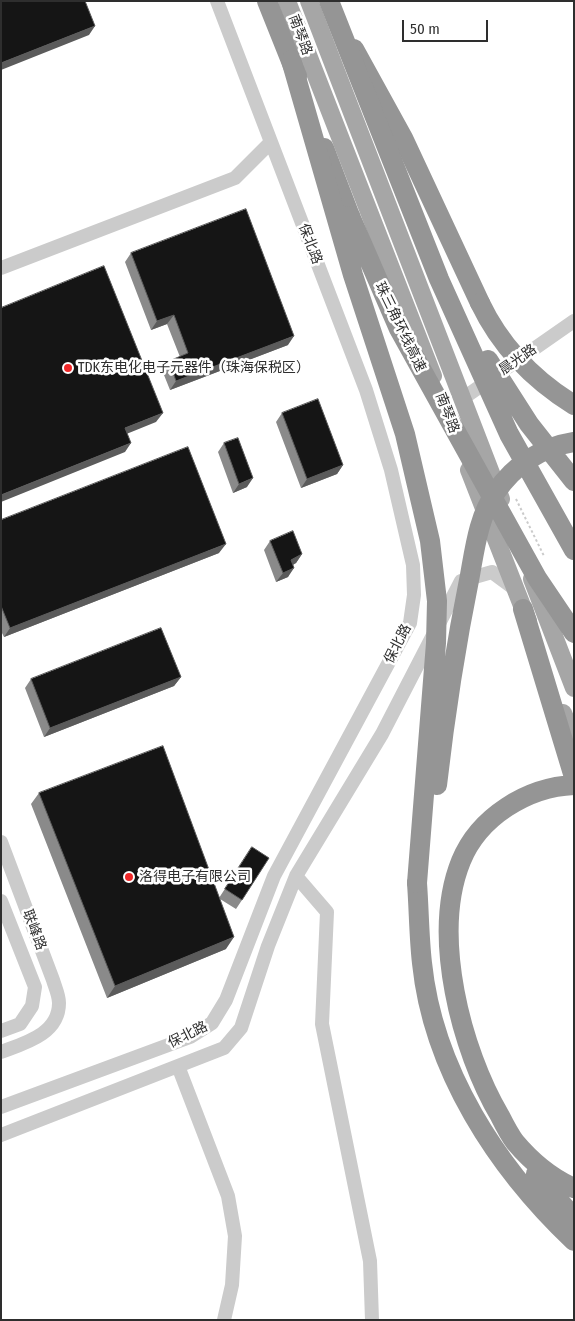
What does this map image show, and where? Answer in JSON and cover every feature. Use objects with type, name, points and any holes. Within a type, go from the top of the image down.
[{"type":"highway","name":"珠三角环线高速","points":[[267,1],[367,257],[399,329],[537,578],[574,633]]},
{"type":"highway","points":[[325,1],[390,113],[495,332],[516,358],[546,386],[574,404]]},
{"type":"highway","points":[[329,1],[439,279],[509,434],[574,550]]},
{"type":"highway","points":[[290,60],[348,260],[406,434],[430,541],[437,601],[436,643],[420,926],[422,964],[438,1035],[467,1105],[511,1172],[535,1201],[574,1241]]},
{"type":"highway","points":[[439,279],[525,417],[574,481]]},
{"type":"highway","points":[[421,883],[454,667],[481,524],[494,493],[516,467],[544,452],[574,442]]},
{"type":"highway","points":[[523,609],[574,778]]},
{"type":"highway","points":[[574,785],[538,791],[500,812],[471,841],[460,863],[456,877],[450,917],[457,1006],[463,1031],[479,1077],[514,1141],[538,1176],[574,1218]]},
{"type":"highway","points":[[514,1141],[558,1181],[574,1188]]},
{"type":"main road","name":"南琴路","points":[[287,1],[574,740]]},
{"type":"main road","name":"南琴路","points":[[309,1],[574,688]]},
{"type":"street","name":"保北路","points":[[1,1107],[190,1037],[212,1024],[226,1000],[274,876],[410,623],[414,595],[413,565],[391,470],[366,390],[272,142],[216,1]]},
{"type":"street","points":[[1,268],[235,178],[272,142]]},
{"type":"street","name":"晨光路","points":[[462,399],[574,321]]},
{"type":"street","points":[[1,1135],[224,1048],[241,1028],[268,946],[296,876],[382,734],[490,523]]},
{"type":"street","points":[[461,581],[492,572],[515,589]]},
{"type":"street","name":"联峰路","points":[[1,842],[53,980],[59,1002],[56,1019],[45,1032],[34,1040],[1,1052]]},
{"type":"street","points":[[296,876],[327,912],[322,1024],[370,1260],[372,1320]]},
{"type":"street","name":"联峰路","points":[[1,900],[34,987],[32,1006],[20,1024],[1,1031]]},
{"type":"street","points":[[178,1066],[228,1196],[235,1236],[232,1285],[224,1320]]},
{"type":"building","points":[[1,1],[85,1],[95,26],[1,63]]},
{"type":"building","name":"TDK东电化电子元器件（珠海保税区）","points":[[246,209],[294,336],[176,381],[169,361],[188,353],[174,315],[157,321],[131,253]]},
{"type":"building","name":"TDK东电化电子元器件（珠海保税区）","points":[[104,266],[163,413],[125,428],[131,443],[1,495],[1,308]]},
{"type":"building","name":"TDK东电化电子元器件（珠海保税区）","points":[[318,399],[343,465],[307,479],[282,413]]},
{"type":"building","points":[[238,438],[253,478],[239,484],[224,443]]},
{"type":"building","points":[[188,447],[226,544],[10,628],[1,606],[1,520]]},
{"type":"building","points":[[293,531],[302,554],[291,560],[294,568],[283,573],[270,541]]},
{"type":"building","points":[[161,628],[181,677],[50,728],[31,679]]},
{"type":"building","name":"洛得电子有限公司","points":[[163,746],[234,937],[115,986],[39,793]]},
{"type":"building","points":[[252,847],[269,858],[242,900],[225,889]]},
{"type":"place","name":"TDK东电化电子元器件（珠海保税区）","points":[[68,368]]},
{"type":"place","name":"洛得电子有限公司","points":[[129,877]]}]
